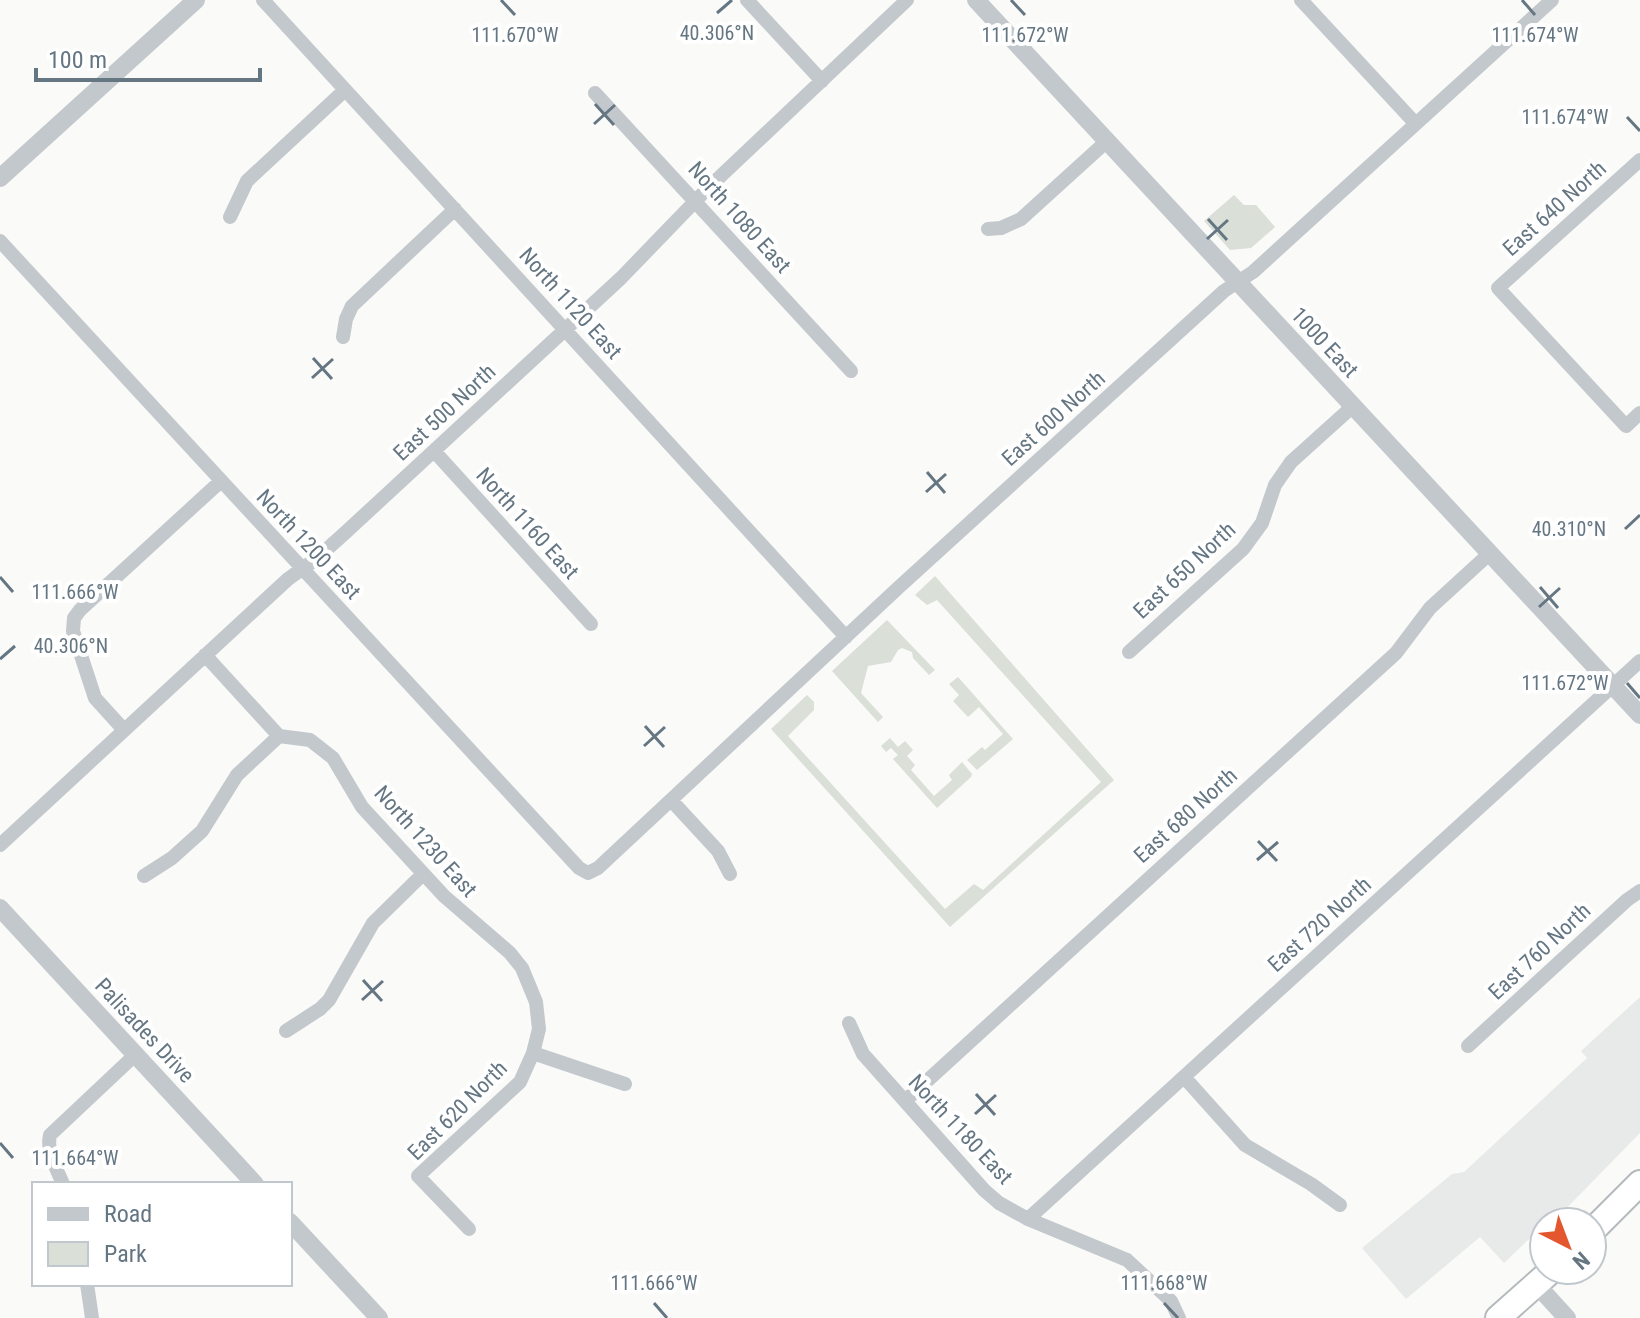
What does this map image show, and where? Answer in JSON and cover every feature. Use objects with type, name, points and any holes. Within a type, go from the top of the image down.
[{"type":"highway","points":[[1608,1215],[1640,1183]]},
{"type":"highway","points":[[1498,1318],[1534,1286]]},
{"type":"street","points":[[0,178],[196,0]]},
{"type":"street","name":"North 1120 East","points":[[263,0],[846,637]]},
{"type":"street","points":[[747,0],[822,81]]},
{"type":"street","name":"East 500 North","points":[[0,845],[633,267],[696,201],[907,0]]},
{"type":"street","name":"1000 East","points":[[976,0],[1488,555],[1640,715]]},
{"type":"street","points":[[1301,0],[1415,123]]},
{"type":"street","name":"East 600 North","points":[[588,873],[598,868],[1224,291],[1253,272],[1552,0]]},
{"type":"street","points":[[230,217],[247,181],[345,90]]},
{"type":"street","name":"North 1080 East","points":[[595,93],[851,371]]},
{"type":"street","points":[[988,229],[1001,228],[1021,219],[1107,141]]},
{"type":"street","name":"East 640 North","points":[[1640,160],[1498,288],[1626,426],[1640,413]]},
{"type":"street","points":[[343,337],[352,306],[455,209]]},
{"type":"street","name":"North 1200 East","points":[[0,241],[570,859],[588,873]]},
{"type":"street","name":"East 650 North","points":[[1129,652],[1243,549],[1262,523],[1275,485],[1283,472],[1352,407]]},
{"type":"street","name":"North 1160 East","points":[[434,451],[591,624]]},
{"type":"street","points":[[124,730],[95,698],[73,631],[74,618],[221,481]]},
{"type":"street","name":"East 680 North","points":[[905,1101],[1396,653],[1430,608],[1488,555]]},
{"type":"street","points":[[144,876],[172,858],[202,831],[237,775],[279,736],[205,655]]},
{"type":"street","name":"East 720 North","points":[[1028,1219],[1640,661]]},
{"type":"street","name":"North 1230 East","points":[[279,736],[310,740],[333,758],[362,807],[423,874],[470,921],[510,953],[524,970],[538,1017],[539,1029],[533,1053]]},
{"type":"street","points":[[671,800],[718,851],[730,874]]},
{"type":"street","points":[[286,1031],[329,1000],[373,923],[423,874]]},
{"type":"street","name":"East 760 North","points":[[1468,1046],[1640,891]]},
{"type":"street","name":"Palisades Drive","points":[[0,908],[253,1182]]},
{"type":"street","name":"North 1180 East","points":[[849,1023],[863,1054],[984,1190],[999,1203],[1028,1219],[1127,1260],[1171,1301],[1179,1318]]},
{"type":"street","points":[[533,1053],[625,1084]]},
{"type":"street","name":"East 620 North","points":[[469,1229],[418,1176],[520,1082],[533,1053]]},
{"type":"street","points":[[62,1182],[50,1154],[50,1135],[135,1055]]},
{"type":"street","points":[[1184,1077],[1245,1145],[1340,1205]]},
{"type":"street","points":[[292,1224],[379,1318]]},
{"type":"street","points":[[87,1286],[92,1318]]},
{"type":"street","points":[[1549,1286],[1567,1318]]},
{"type":"shaded area","points":[[1640,997],[1640,1133],[1569,1206],[1528,1206],[1528,1240],[1504,1263],[1480,1237],[1406,1299],[1362,1248],[1452,1174],[1464,1172],[1587,1058],[1581,1051]]},
{"type":"green space","points":[[1234,195],[1244,205],[1256,205],[1275,227],[1251,248],[1230,250],[1204,221]]},
{"type":"green space","points":[[935,576],[1114,780],[950,927],[771,729],[807,695],[814,702],[814,710],[788,736],[945,909],[974,884],[983,890],[1101,782],[937,600],[927,605],[915,595]]},
{"type":"green space","points":[[887,620],[935,670],[929,675],[913,658],[912,652],[902,648],[891,662],[868,666],[861,693],[883,717],[878,722],[832,671]]},
{"type":"green space","points":[[958,677],[1013,739],[977,770],[967,760],[982,747],[985,750],[1003,734],[979,707],[968,717],[953,701],[959,695],[949,684]]},
{"type":"green space","points":[[890,738],[898,747],[905,741],[913,750],[907,756],[915,765],[911,770],[934,796],[952,780],[949,775],[962,762],[972,774],[971,777],[937,808],[893,759],[898,755],[891,748],[886,752],[881,746]]}]
